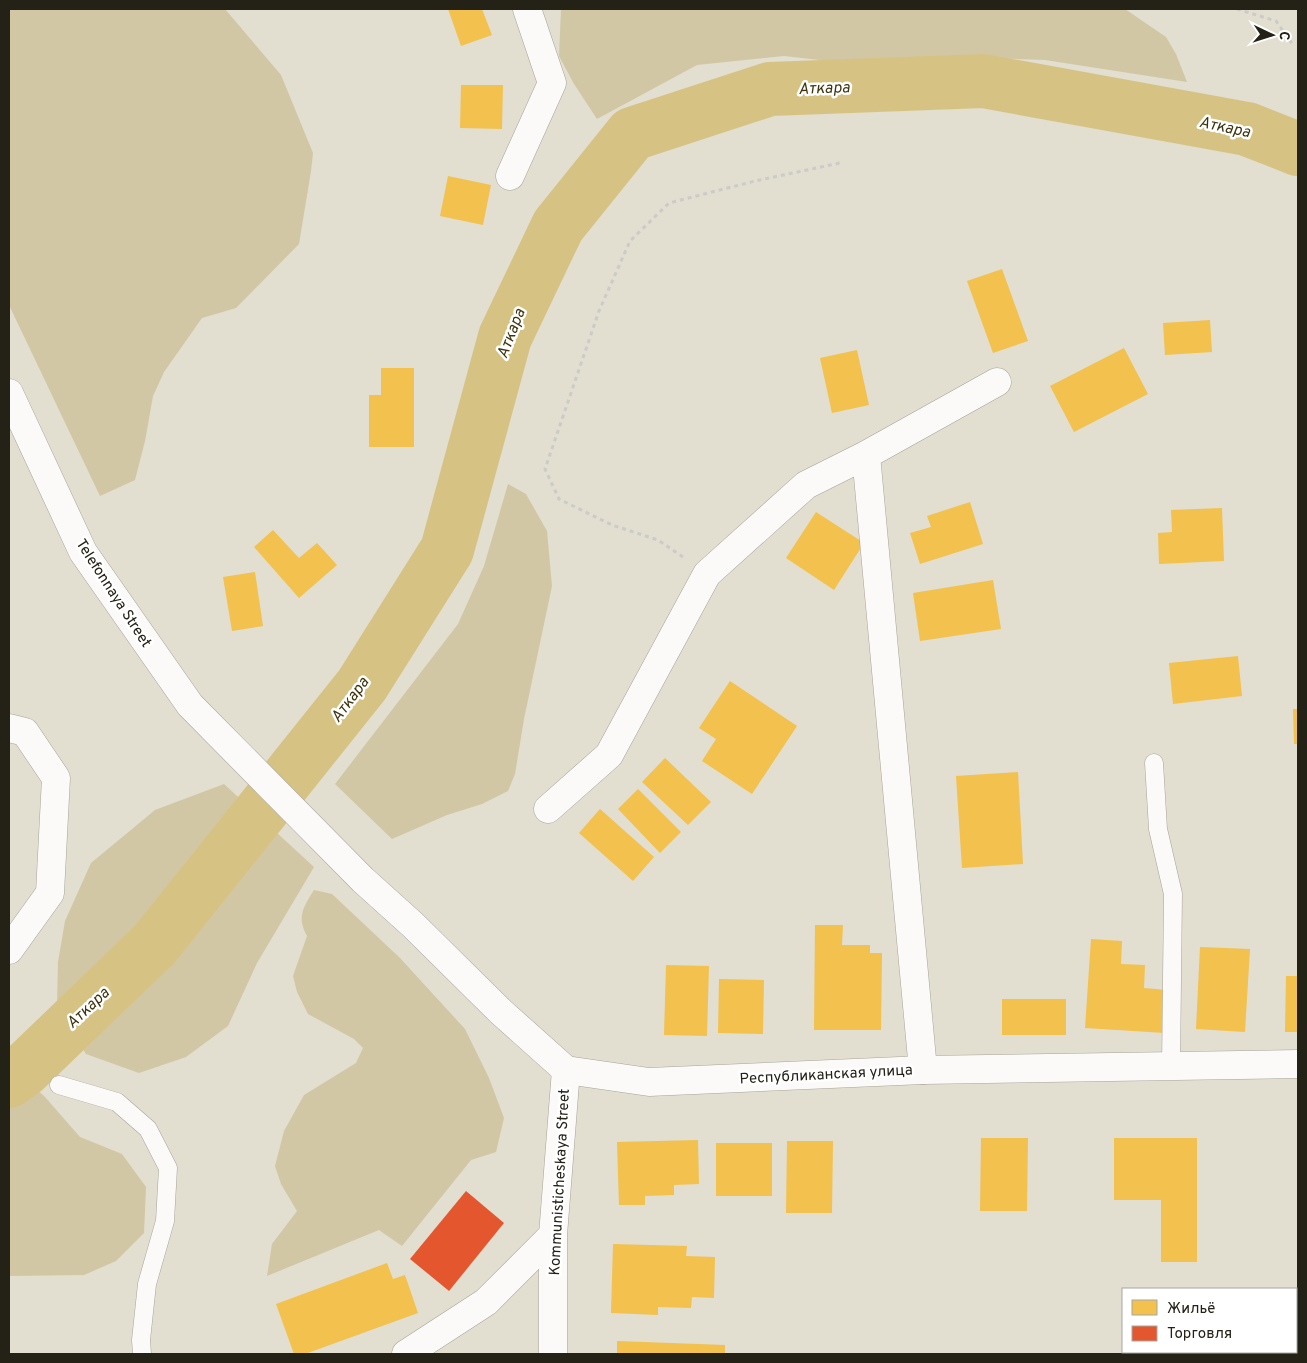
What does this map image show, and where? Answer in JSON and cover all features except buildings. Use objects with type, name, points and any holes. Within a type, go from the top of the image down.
[{"type":"street","points":[[510,176],[552,84],[527,9]]},
{"type":"street","points":[[548,809],[609,755],[707,574],[806,485],[866,455],[997,382]]},
{"type":"street","name":"Telefonnaya Street","points":[[9,394],[83,552],[190,705],[364,880],[413,925],[500,1011],[566,1070]]},
{"type":"street","points":[[866,455],[923,1070]]},
{"type":"street","points":[[9,728],[25,732],[56,778],[50,893],[9,950]]},
{"type":"street","name":"Республиканская улица","points":[[566,1070],[650,1082],[923,1070],[1298,1064]]},
{"type":"street","name":"Kommunisticheskaya Street","points":[[553,1354],[553,1235],[566,1070]]},
{"type":"street","points":[[406,1354],[486,1302],[553,1235]]},
{"type":"lane","points":[[1154,763],[1158,829],[1173,894],[1171,1066]]},
{"type":"lane","points":[[59,1085],[116,1102],[148,1129],[168,1168],[165,1221],[147,1284],[141,1340],[142,1354]]},
{"type":"path","points":[[1237,9],[1276,21],[1293,45]]},
{"type":"path","points":[[707,574],[658,540],[612,525],[560,499],[545,469],[599,311],[630,241],[669,203],[755,181],[840,163]]},
{"type":"shaded area","points":[[9,9],[225,9],[281,75],[313,153],[299,244],[236,308],[202,318],[164,372],[153,396],[145,441],[135,480],[100,496],[9,305]]},
{"type":"shaded area","points":[[561,9],[1125,9],[1166,37],[1176,54],[1187,82],[1045,60],[939,56],[846,63],[784,56],[697,65],[597,119],[574,84],[559,56]]},
{"type":"shaded area","points":[[508,484],[526,494],[547,531],[552,586],[524,719],[515,774],[508,791],[482,804],[447,815],[392,839],[335,784],[458,624],[484,566]]},
{"type":"shaded area","points":[[224,784],[314,867],[257,963],[228,1026],[186,1057],[139,1073],[86,1054],[57,1005],[58,962],[65,921],[91,863],[155,810]]},
{"type":"shaded area","points":[[314,890],[332,894],[400,958],[465,1029],[489,1078],[504,1118],[496,1152],[471,1160],[402,1246],[379,1230],[267,1276],[272,1244],[297,1211],[281,1184],[275,1166],[284,1131],[304,1095],[356,1063],[363,1048],[354,1039],[308,1014],[297,992],[293,976],[307,936],[302,923],[302,917],[307,901]]},
{"type":"shaded area","points":[[9,1063],[45,1097],[80,1137],[122,1154],[146,1187],[144,1233],[116,1261],[84,1275],[9,1276]]},
{"type":"waterway","name":"Аткара","points":[[9,1081],[24,1070],[155,944],[362,685],[447,550],[505,337],[558,226],[632,134],[770,89],[983,81],[1247,129],[1298,149]]}]
